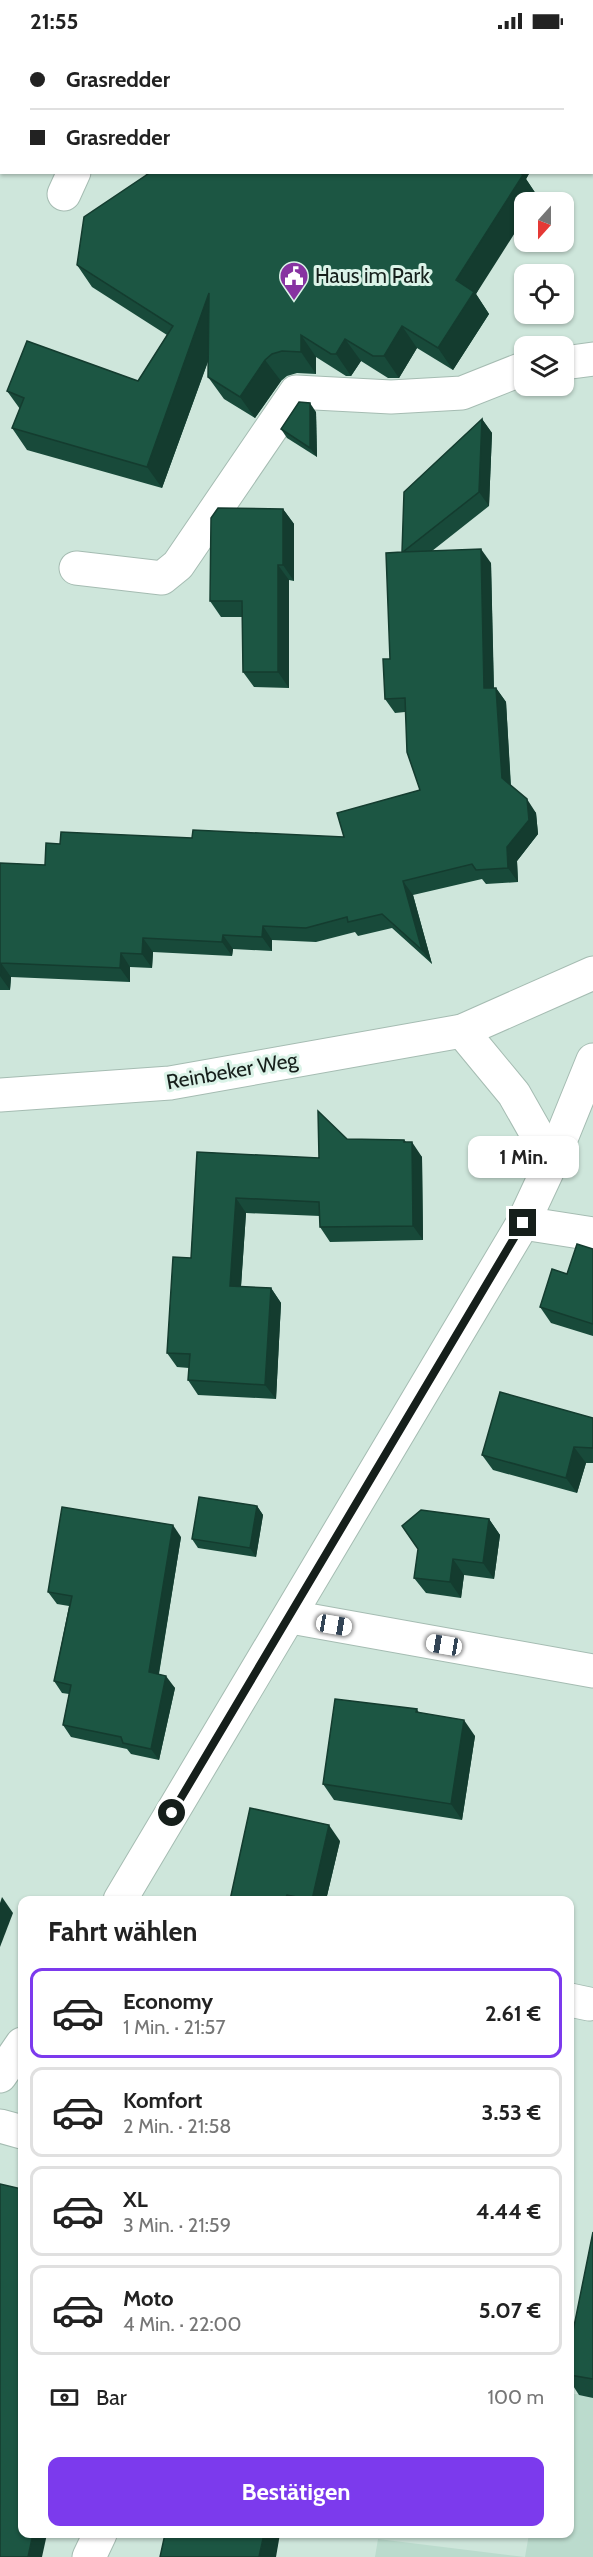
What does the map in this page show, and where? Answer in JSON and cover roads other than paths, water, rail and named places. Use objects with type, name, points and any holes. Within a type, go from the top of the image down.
[{"type":"street","points":[[574,362],[593,359]]},
{"type":"street","points":[[76,568],[162,578],[178,565],[296,392],[391,397],[462,393],[514,372]]},
{"type":"street","name":"Reinbeker Weg","points":[[0,1095],[170,1083],[462,1031],[593,973]]},
{"type":"street","points":[[462,1031],[514,1094],[552,1161]]},
{"type":"street","points":[[130,1896],[523,1223],[552,1161],[593,1060]]},
{"type":"street","points":[[523,1223],[593,1234]]},
{"type":"street","points":[[291,1617],[593,1671]]},
{"type":"street","points":[[0,2076],[18,2050]]},
{"type":"street","points":[[0,2126],[18,2131]]},
{"type":"street","points":[[89,2557],[98,2538]]},
{"type":"place","name":"Haus im Park","points":[[294,302]]}]
